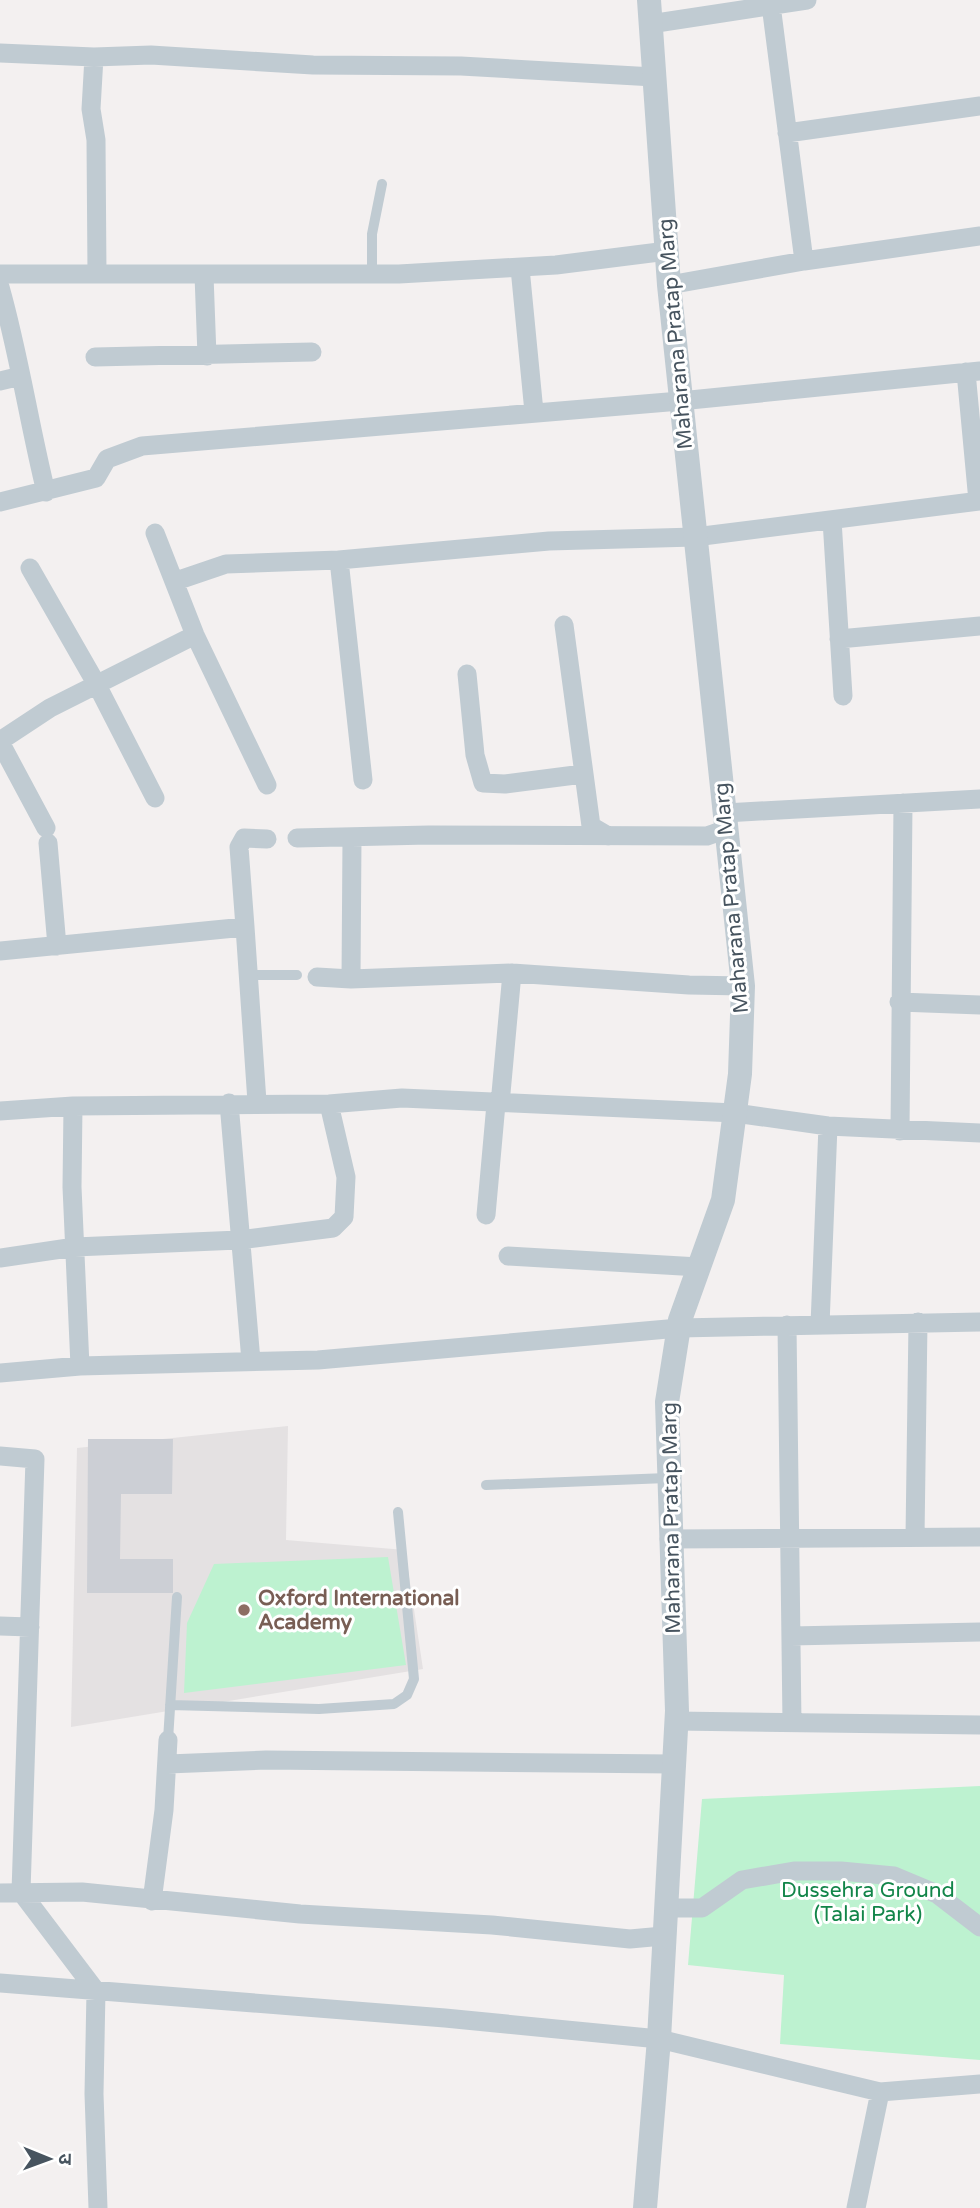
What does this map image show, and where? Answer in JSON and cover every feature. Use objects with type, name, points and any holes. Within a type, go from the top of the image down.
[{"type":"street","points":[[650,12],[771,5],[807,0]]},
{"type":"street","points":[[771,5],[804,261]]},
{"type":"street","name":"Maharana Pratap Marg","points":[[645,2208],[659,2039],[676,1721],[667,1402],[679,1328],[723,1200],[740,1074],[743,986],[680,401],[650,12]]},
{"type":"street","points":[[0,53],[94,57],[151,55],[313,65],[461,66],[654,77]]},
{"type":"street","points":[[94,57],[91,109],[96,140],[97,274]]},
{"type":"street","points":[[787,134],[980,106]]},
{"type":"street","points":[[669,285],[804,261],[980,236]]},
{"type":"street","points":[[0,274],[372,274],[520,268],[667,251]]},
{"type":"street","points":[[520,268],[534,412]]},
{"type":"street","points":[[204,275],[207,356]]},
{"type":"street","points":[[0,287],[46,492]]},
{"type":"street","points":[[94,357],[312,352]]},
{"type":"street","points":[[0,502],[96,478],[107,460],[142,446],[680,401],[973,372],[979,501],[695,537],[549,541],[339,560],[226,564],[176,581]]},
{"type":"street","points":[[0,381],[21,376]]},
{"type":"street","points":[[832,520],[843,696]]},
{"type":"street","points":[[155,533],[195,635],[267,785]]},
{"type":"street","points":[[339,560],[363,780]]},
{"type":"street","points":[[30,568],[97,685],[155,798]]},
{"type":"street","points":[[564,625],[591,826],[608,836]]},
{"type":"street","points":[[839,639],[980,626]]},
{"type":"street","points":[[57,946],[47,835],[2,750],[50,708],[195,635]]},
{"type":"street","points":[[467,674],[475,755],[483,783],[505,784],[583,774]]},
{"type":"street","points":[[297,838],[429,835],[707,836],[726,821],[903,803],[980,799]]},
{"type":"street","points":[[901,1131],[899,1002],[903,803]]},
{"type":"street","points":[[257,1102],[239,847],[244,838],[267,839]]},
{"type":"street","points":[[351,979],[352,838]]},
{"type":"street","points":[[0,951],[245,927]]},
{"type":"street","points":[[317,977],[351,979],[512,973],[743,986]]},
{"type":"street","points":[[486,1215],[512,973]]},
{"type":"street","points":[[899,1002],[980,1005]]},
{"type":"street","points":[[0,1111],[74,1106],[257,1102],[329,1104],[402,1098],[734,1113],[828,1126],[980,1133]]},
{"type":"street","points":[[229,1103],[251,1361]]},
{"type":"street","points":[[0,1258],[75,1247],[239,1240],[332,1228],[344,1217],[346,1177],[329,1104]]},
{"type":"street","points":[[74,1106],[75,1247],[80,1366]]},
{"type":"street","points":[[820,1325],[828,1126]]},
{"type":"street","points":[[508,1256],[699,1267]]},
{"type":"street","points":[[915,1537],[918,1322]]},
{"type":"street","points":[[0,1373],[80,1366],[318,1360],[679,1328],[980,1322]]},
{"type":"street","points":[[787,1325],[792,1723]]},
{"type":"street","points":[[0,1456],[35,1459],[22,1892],[96,1991],[94,2094],[98,2208]]},
{"type":"street","points":[[669,1539],[980,1537]]},
{"type":"street","points":[[0,1626],[30,1627]]},
{"type":"street","points":[[792,1636],[980,1632]]},
{"type":"street","points":[[676,1721],[980,1726]]},
{"type":"street","points":[[152,1901],[168,1764],[168,1740]]},
{"type":"street","points":[[168,1764],[266,1760],[673,1764]]},
{"type":"street","points":[[665,1908],[702,1909],[743,1880],[793,1871],[841,1871],[894,1876],[937,1894],[980,1927]]},
{"type":"street","points":[[0,1893],[82,1892],[275,1912],[492,1925],[630,1939],[663,1936]]},
{"type":"street","points":[[0,1983],[445,2018],[659,2039],[880,2092],[980,2084]]},
{"type":"street","points":[[856,2208],[880,2092]]},
{"type":"lane","points":[[372,274],[372,234],[382,184]]},
{"type":"lane","points":[[250,975],[297,975]]},
{"type":"lane","points":[[486,1485],[668,1478]]},
{"type":"lane","points":[[170,1705],[318,1709],[394,1704],[407,1695],[414,1679],[398,1512]]},
{"type":"lane","points":[[168,1740],[177,1597]]},
{"type":"shaded area","name":"Oxford International Academy","points":[[288,1426],[286,1540],[405,1550],[423,1669],[71,1727],[77,1448]]},
{"type":"green space","points":[[388,1557],[406,1665],[184,1693],[187,1623],[214,1564]]},
{"type":"green space","name":"Dussehra Ground (Talai Park)","points":[[980,1786],[980,2060],[780,2044],[784,1975],[688,1965],[702,1799]]},
{"type":"building","points":[[88,1439],[173,1439],[172,1494],[121,1494],[120,1559],[173,1559],[173,1593],[87,1593]]},
{"type":"place","name":"Oxford International Academy","points":[[244,1610]]}]
